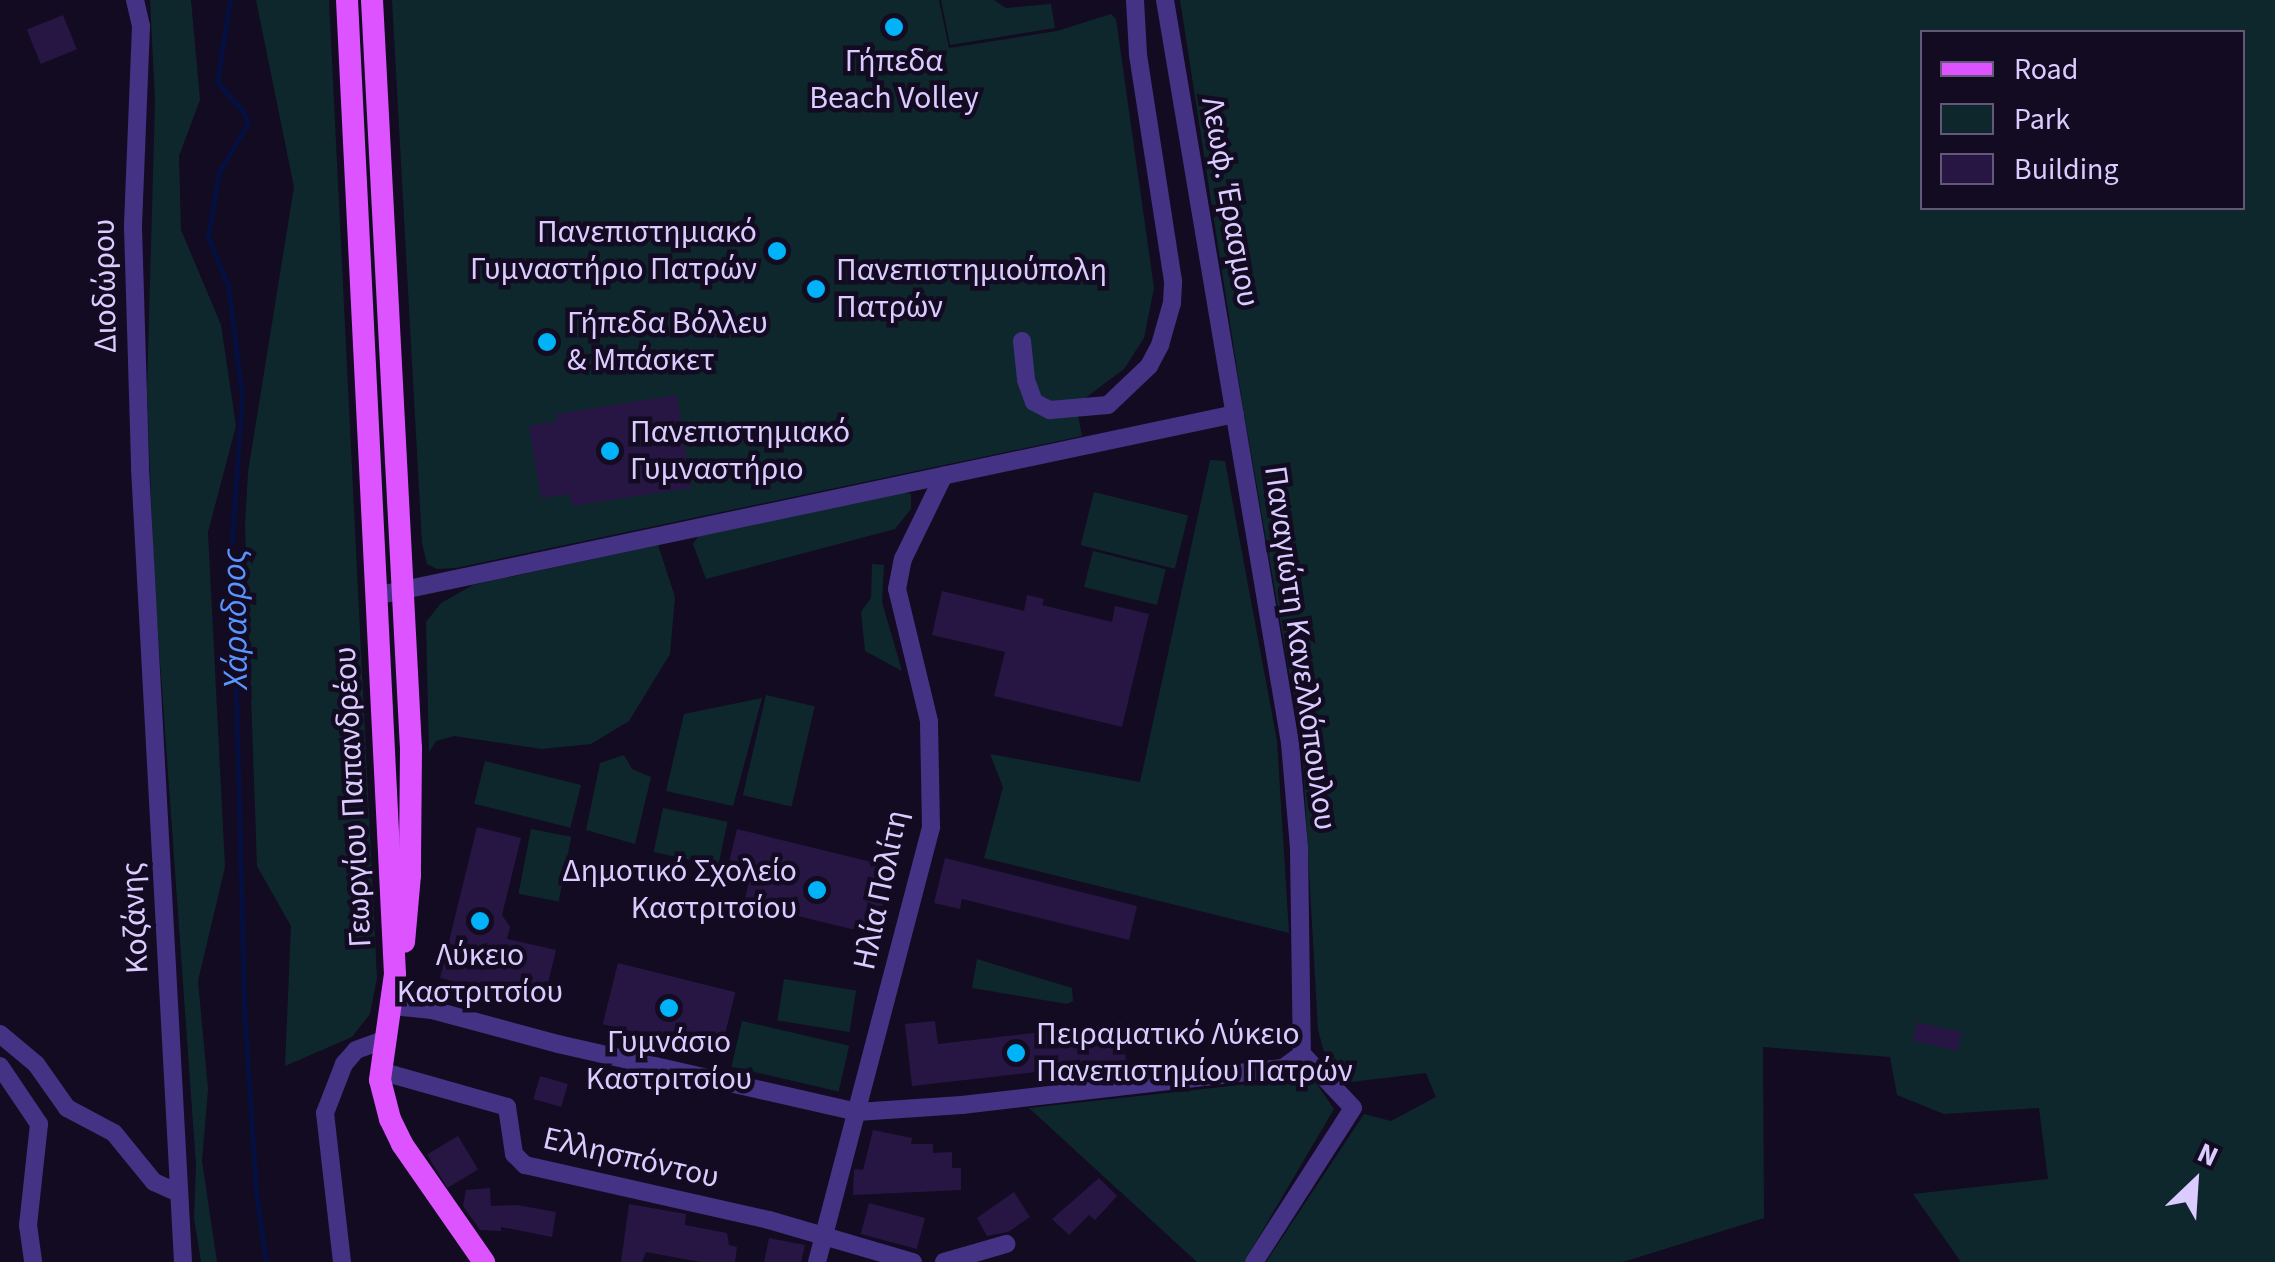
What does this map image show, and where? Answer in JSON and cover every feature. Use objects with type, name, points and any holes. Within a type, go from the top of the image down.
[{"type":"main road","name":"Γεωργίου Παπανδρέου","points":[[347,0],[395,974]]},
{"type":"main road","name":"Γεωργίου Παπανδρέου","points":[[372,0],[403,590],[411,846],[404,941],[395,974]]},
{"type":"main road","points":[[395,974],[380,1071],[395,1130],[484,1262]]},
{"type":"street","name":"Διοδώρου","points":[[135,0],[141,26],[132,227],[146,572]]},
{"type":"street","points":[[1022,341],[1034,402],[1050,410],[1108,405],[1148,366],[1160,345],[1173,281],[1138,54],[1135,0]]},
{"type":"street","name":"Λεωφ. Έρασμου","points":[[1165,0],[1234,414]]},
{"type":"street","points":[[375,596],[1234,414]]},
{"type":"street","name":"Παναγιώτη Κανελλόπουλου","points":[[1234,414],[1290,743],[1299,868],[1302,1054]]},
{"type":"street","name":"Ηλία Πολίτη","points":[[817,1262],[931,827],[929,722],[897,589],[903,559],[944,475]]},
{"type":"street","name":"Κοζάνης","points":[[146,572],[183,1262]]},
{"type":"street","points":[[392,1006],[432,1010],[536,1039],[858,1112],[962,1105],[1283,1068],[1302,1054],[1353,1108],[1254,1262]]},
{"type":"street","points":[[0,1034],[36,1064],[68,1108],[114,1133],[154,1182],[180,1193]]},
{"type":"street","points":[[342,1262],[326,1107],[347,1060],[364,1046],[384,1040]]},
{"type":"street","points":[[0,1066],[39,1124],[28,1224],[33,1262]]},
{"type":"street","name":"Ελλησπόντου","points":[[380,1071],[507,1108],[514,1154],[524,1165],[825,1235],[913,1262]]},
{"type":"street","points":[[944,1262],[1006,1244]]},
{"type":"green space","points":[[150,0],[191,0],[200,100],[179,156],[181,230],[221,325],[236,426],[208,532],[225,867],[198,981],[208,1089],[202,1161],[217,1262],[201,1262],[194,1218],[196,1165],[154,577],[147,390],[155,101]]},
{"type":"green space","points":[[256,0],[329,0],[377,978],[370,1014],[352,1037],[285,1066],[291,926],[257,866],[245,525],[248,472],[294,187]]},
{"type":"green space","name":"Πανεπιστημιακό Γυμναστήριο Πατρών","points":[[392,0],[939,0],[949,48],[1057,31],[1111,14],[1116,19],[1154,288],[1144,338],[1124,369],[1076,405],[1082,436],[437,569],[427,564],[422,543]]},
{"type":"green space","points":[[941,0],[994,0],[1006,8],[1051,4],[1055,28],[950,45]]},
{"type":"green space","points":[[1180,0],[2275,0],[2275,1262],[1961,1262],[1913,1194],[2048,1179],[2039,1108],[1944,1114],[1897,1095],[1890,1057],[1763,1047],[1764,1218],[1623,1262],[1266,1262],[1364,1114],[1391,1121],[1436,1097],[1426,1073],[1351,1082],[1327,1063],[1318,1030],[1302,746],[1242,401]]},
{"type":"green space","points":[[1210,460],[1225,461],[1277,741],[1289,933],[984,858],[1003,787],[990,754],[1140,782]]},
{"type":"green space","points":[[903,492],[911,494],[911,509],[895,529],[706,579],[693,544],[699,535]]},
{"type":"green space","points":[[1094,492],[1188,515],[1175,569],[1081,545]]},
{"type":"green space","points":[[658,545],[675,597],[670,654],[629,721],[591,744],[542,749],[454,736],[436,741],[429,752],[426,622],[441,603],[473,585]]},
{"type":"green space","points":[[1093,551],[1166,569],[1157,605],[1084,587]]},
{"type":"green space","points":[[872,564],[884,565],[882,602],[902,671],[865,651],[861,612],[871,598]]},
{"type":"green space","points":[[766,695],[815,706],[792,807],[743,795]]},
{"type":"green space","points":[[762,698],[733,806],[666,791],[684,714]]},
{"type":"green space","points":[[624,755],[632,769],[651,777],[635,844],[586,830],[600,763]]},
{"type":"green space","points":[[485,761],[581,785],[570,828],[474,804]]},
{"type":"green space","points":[[663,808],[728,822],[718,866],[654,852]]},
{"type":"green space","points":[[531,829],[571,837],[559,902],[518,894]]},
{"type":"green space","points":[[977,959],[1072,988],[1073,1001],[1067,1004],[972,988]]},
{"type":"green space","points":[[784,979],[856,990],[850,1032],[777,1020]]},
{"type":"green space","points":[[742,1021],[849,1046],[839,1092],[731,1067]]},
{"type":"green space","points":[[1312,1077],[1334,1109],[1244,1262],[1197,1262],[1029,1108]]},
{"type":"building","points":[[63,15],[77,49],[41,64],[27,30]]},
{"type":"building","name":"Πανεπιστημιακό Γυμναστήριο","points":[[677,395],[691,488],[572,506],[570,494],[541,498],[529,426],[557,421],[556,414]]},
{"type":"building","points":[[942,591],[1024,611],[1027,595],[1044,599],[1042,605],[1112,622],[1115,606],[1149,614],[1122,727],[994,696],[1005,652],[932,635]]},
{"type":"building","name":"Λύκειο Καστριτσίου","points":[[477,827],[521,838],[502,915],[510,927],[507,939],[556,950],[543,1004],[440,978]]},
{"type":"building","name":"Δημοτικό Σχολείο Καστριτσίου","points":[[737,829],[892,867],[876,935],[744,903],[749,881],[726,875]]},
{"type":"building","points":[[945,858],[1137,906],[1129,940],[962,899],[960,909],[934,903]]},
{"type":"building","name":"Γυμνάσιο Καστριτσίου","points":[[618,963],[735,992],[720,1053],[603,1024]]},
{"type":"building","name":"Πειραματικό Λύκειο Πανεπιστημίου Πατρών","points":[[935,1021],[938,1044],[1122,1023],[1126,1062],[912,1086],[905,1024]]},
{"type":"building","points":[[1917,1022],[1962,1032],[1958,1051],[1913,1041]]},
{"type":"building","points":[[540,1076],[568,1084],[561,1107],[533,1099]]},
{"type":"building","points":[[873,1130],[912,1138],[911,1144],[933,1144],[933,1153],[952,1152],[952,1168],[961,1168],[961,1190],[853,1195],[854,1169],[863,1170]]},
{"type":"building","points":[[458,1136],[478,1169],[447,1188],[427,1155]]},
{"type":"building","points":[[1099,1178],[1117,1196],[1095,1220],[1089,1215],[1069,1235],[1052,1219]]},
{"type":"building","points":[[490,1188],[491,1206],[517,1205],[556,1212],[552,1237],[501,1227],[501,1231],[480,1230],[463,1206],[466,1190]]},
{"type":"building","points":[[1014,1192],[1030,1217],[1008,1232],[987,1236],[977,1218]]},
{"type":"building","points":[[869,1203],[925,1218],[917,1249],[861,1234]]},
{"type":"building","points":[[629,1204],[686,1214],[685,1225],[727,1233],[729,1245],[737,1247],[735,1262],[701,1262],[646,1252],[642,1262],[621,1262]]},
{"type":"building","points":[[769,1238],[805,1245],[801,1262],[764,1262]]},
{"type":"waterway","name":"Χάραδρος","points":[[230,0],[217,82],[243,111],[248,123],[219,172],[208,237],[228,285],[242,396],[232,540],[245,1022],[256,1191],[266,1262]]},
{"type":"place","name":"Γήπεδα Beach Volley","points":[[894,27]]},
{"type":"place","name":"Πανεπιστημιακό Γυμναστήριο Πατρών","points":[[777,251]]},
{"type":"place","name":"Πανεπιστημιούπολη Πατρών","points":[[816,289]]},
{"type":"place","name":"Γήπεδα Βόλλευ & Μπάσκετ","points":[[547,342]]},
{"type":"place","name":"Πανεπιστημιακό Γυμναστήριο","points":[[610,451]]},
{"type":"place","name":"Δημοτικό Σχολείο Καστριτσίου","points":[[817,890]]},
{"type":"place","name":"Λύκειο Καστριτσίου","points":[[480,921]]},
{"type":"place","name":"Γυμνάσιο Καστριτσίου","points":[[669,1008]]},
{"type":"place","name":"Πειραματικό Λύκειο Πανεπιστημίου Πατρών","points":[[1016,1053]]}]
